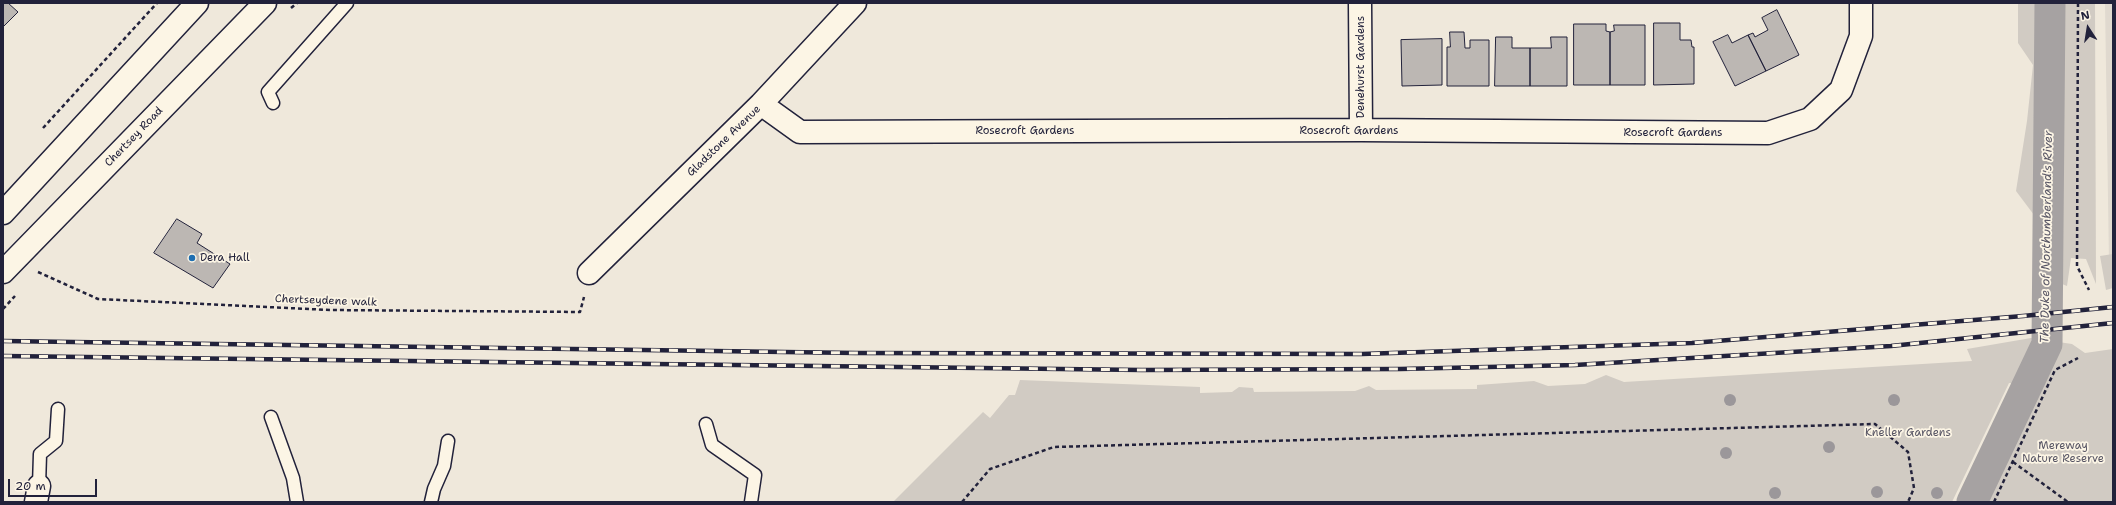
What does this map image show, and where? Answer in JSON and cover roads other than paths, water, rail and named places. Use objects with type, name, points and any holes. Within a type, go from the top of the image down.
[{"type":"main road","points":[[3,213],[197,3]]},
{"type":"main road","name":"Chertsey Road","points":[[9,266],[265,3]]},
{"type":"main road","name":"Gladstone Avenue","points":[[589,273],[762,104],[854,3]]},
{"type":"main road","name":"Denehurst Gardens","points":[[1360,3],[1361,130]]},
{"type":"main road","name":"Rosecroft Gardens","points":[[762,104],[800,132],[1361,130],[1768,133],[1810,119],[1840,90],[1861,36],[1861,3]]},
{"type":"lane","points":[[273,103],[268,92],[347,3]]},
{"type":"lane","points":[[38,494],[40,454],[56,441],[58,409]]},
{"type":"lane","points":[[271,417],[293,478],[297,502]]},
{"type":"lane","points":[[706,424],[712,445],[755,475],[751,502]]},
{"type":"lane","points":[[431,502],[434,489],[444,466],[448,440]]},
{"type":"waterway","name":"The Duke of Northumberland's River","points":[[1972,502],[2047,344],[2050,3]]},
{"type":"railway","points":[[3,341],[856,353],[1362,354],[1692,343],[2023,316],[2113,307]]},
{"type":"railway","points":[[3,356],[1142,370],[1400,369],[1575,365],[1891,346],[2113,323]]},
{"type":"place","name":"Dera Hall","points":[[192,258]]},
{"type":"park label","name":"Kneller Gardens","points":[[1908,433]]},
{"type":"park label","name":"Mereway Nature Reserve","points":[[2063,452]]}]
